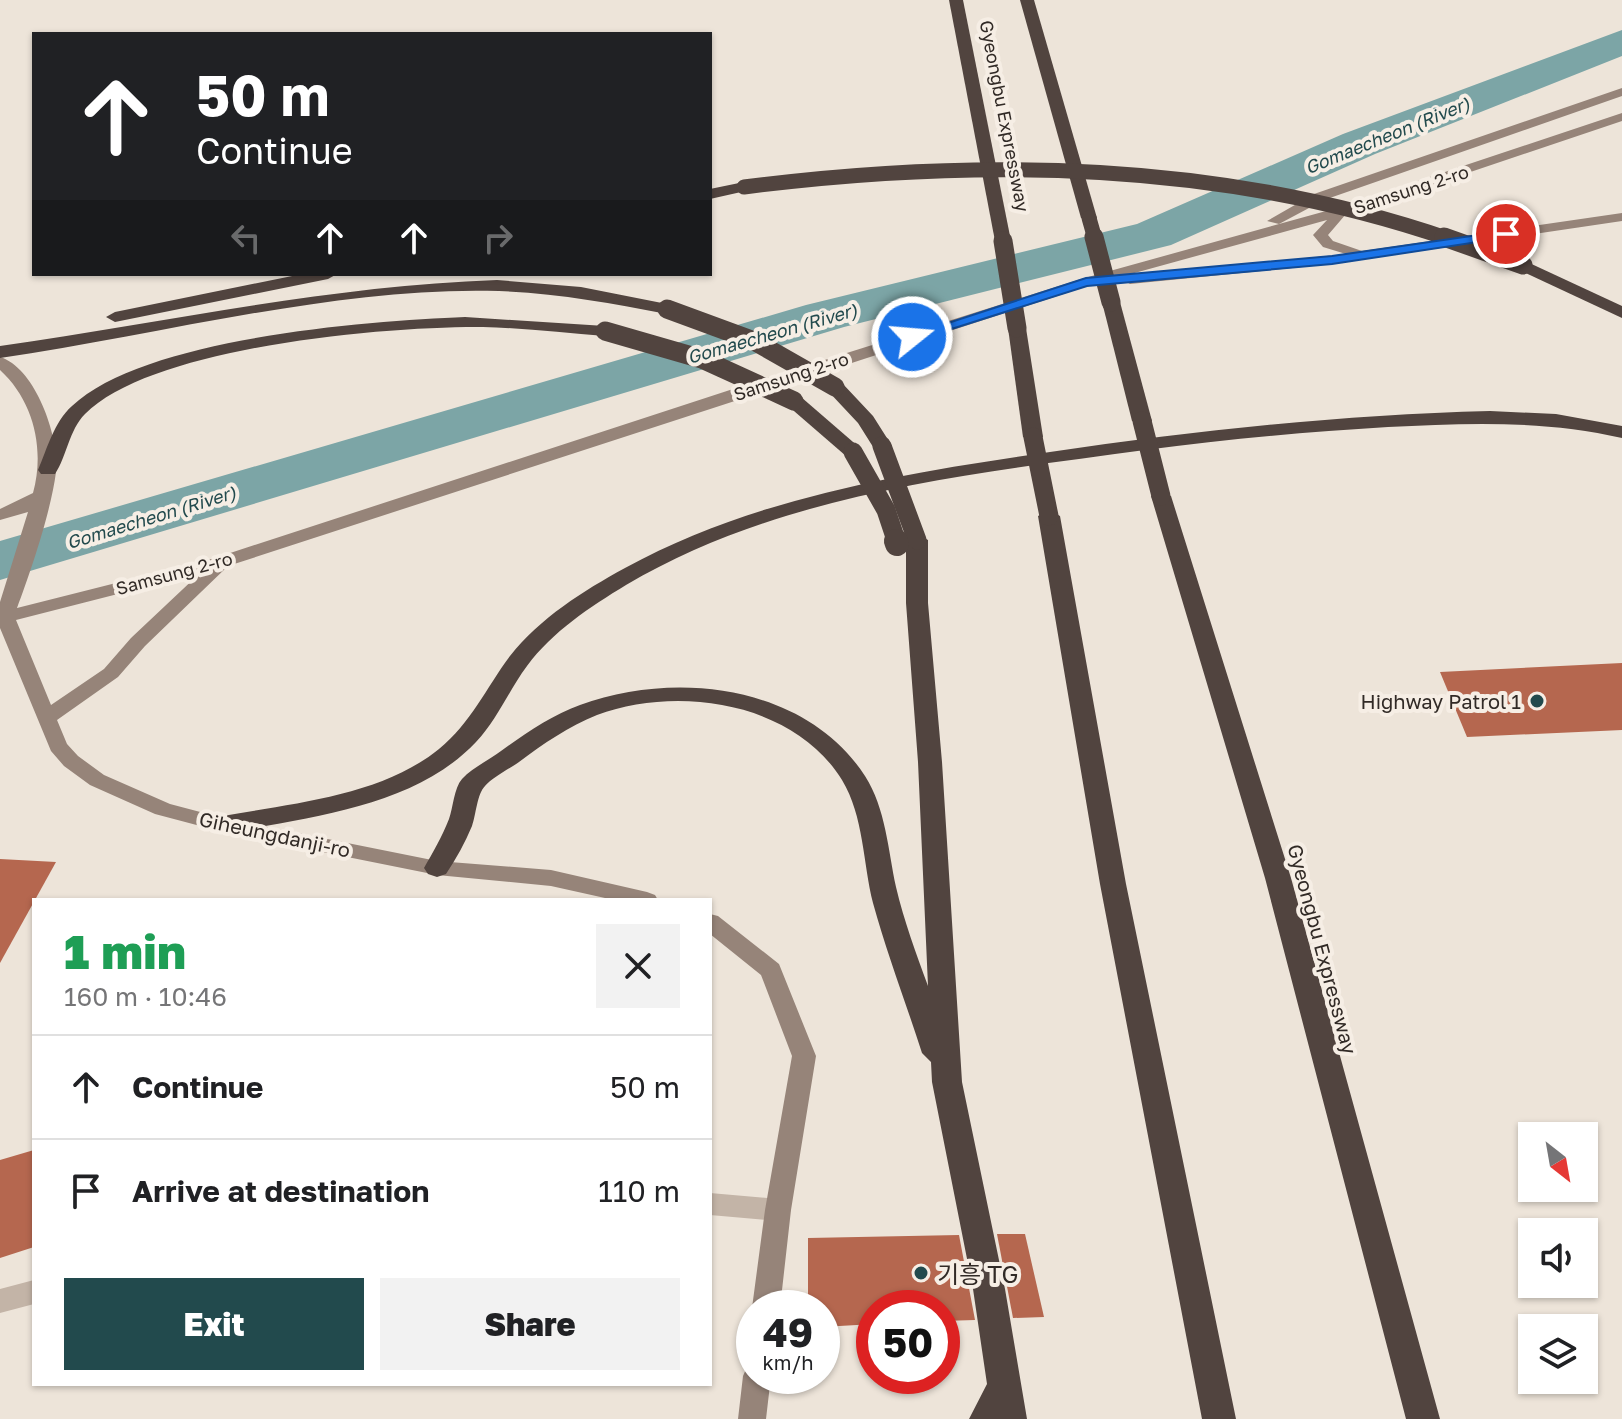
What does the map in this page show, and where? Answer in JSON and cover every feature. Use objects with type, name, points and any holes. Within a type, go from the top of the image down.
[{"type":"highway","name":"Gyeongbu Expressway","points":[[1027,0],[1089,218],[1161,496],[1278,878],[1423,1419]]},
{"type":"highway","name":"Gyeongbu Expressway","points":[[955,4],[1003,241],[1033,437],[1113,884],[1219,1419]]},
{"type":"highway","points":[[712,194],[908,168],[1116,172],[1194,180],[1321,203],[1436,233],[1523,265],[1622,313]]},
{"type":"highway","points":[[0,337],[318,276]]},
{"type":"highway","points":[[0,352],[407,287],[482,284],[553,288],[622,297],[667,309],[755,341],[835,387],[866,420],[882,446],[907,542],[917,603],[930,762],[947,1082]]},
{"type":"highway","points":[[48,470],[77,411],[92,398],[122,379],[204,354],[427,324],[521,324],[605,331],[672,346],[709,360],[794,401],[853,452],[907,542]]},
{"type":"highway","points":[[223,825],[373,792],[398,784],[428,768],[468,737],[523,655],[547,629],[570,611],[637,569],[733,527],[784,511],[920,477],[1257,429],[1464,416],[1526,417],[1622,432]]},
{"type":"highway","points":[[437,868],[454,841],[465,813],[471,784],[557,724],[592,708],[647,697],[690,696],[744,702],[800,724],[842,760],[856,781],[872,825],[886,901],[947,1082],[989,1289],[1007,1403],[986,1419]]},
{"type":"highway","points":[[437,868],[454,813],[468,737]]},
{"type":"main road","points":[[1232,243],[1319,197],[1622,92]]},
{"type":"main road","name":"Samsung 2-ro","points":[[1,614],[221,562],[1086,282],[1342,211],[1622,117]]},
{"type":"main road","points":[[1342,211],[1320,235],[1328,244],[1358,253],[1391,252]]},
{"type":"main road","points":[[1086,282],[1242,270],[1391,252],[1622,217]]},
{"type":"main road","points":[[0,362],[23,383],[40,416],[48,470],[17,583],[1,614]]},
{"type":"main road","points":[[0,515],[20,509],[39,497]]},
{"type":"main road","points":[[46,718],[111,673],[138,642],[221,562]]},
{"type":"main road","name":"Giheungdanji-ro","points":[[1,614],[58,746],[71,761],[97,780],[163,809],[223,825],[437,868],[551,878],[638,898]]},
{"type":"main road","points":[[712,924],[771,970],[804,1056],[778,1210],[768,1290]]},
{"type":"main road","points":[[752,1419],[755,1394]]},
{"type":"street","points":[[712,1204],[778,1210]]},
{"type":"street","points":[[0,1301],[32,1293]]},
{"type":"building","name":"Highway Patrol 1","points":[[1622,663],[1622,730],[1467,737],[1440,672]]},
{"type":"building","points":[[0,859],[56,862],[36,898],[32,898],[32,905],[0,963]]},
{"type":"building","points":[[32,1151],[32,1248],[0,1258],[0,1160]]},
{"type":"building","points":[[997,1234],[1025,1234],[1044,1317],[1013,1318]]},
{"type":"building","points":[[959,1235],[975,1320],[960,1320],[960,1290],[856,1290],[856,1325],[840,1326],[840,1290],[808,1290],[808,1238]]},
{"type":"waterway","name":"Gomaecheon (River)","points":[[0,561],[825,316],[1154,235],[1359,144],[1622,42]]},
{"type":"place","name":"Highway Patrol 1","points":[[1537,701]]},
{"type":"place","name":"기흥 TG","points":[[921,1273]]},
{"type":"route","points":[[912,337],[1086,282],[1332,260],[1506,234]]}]
